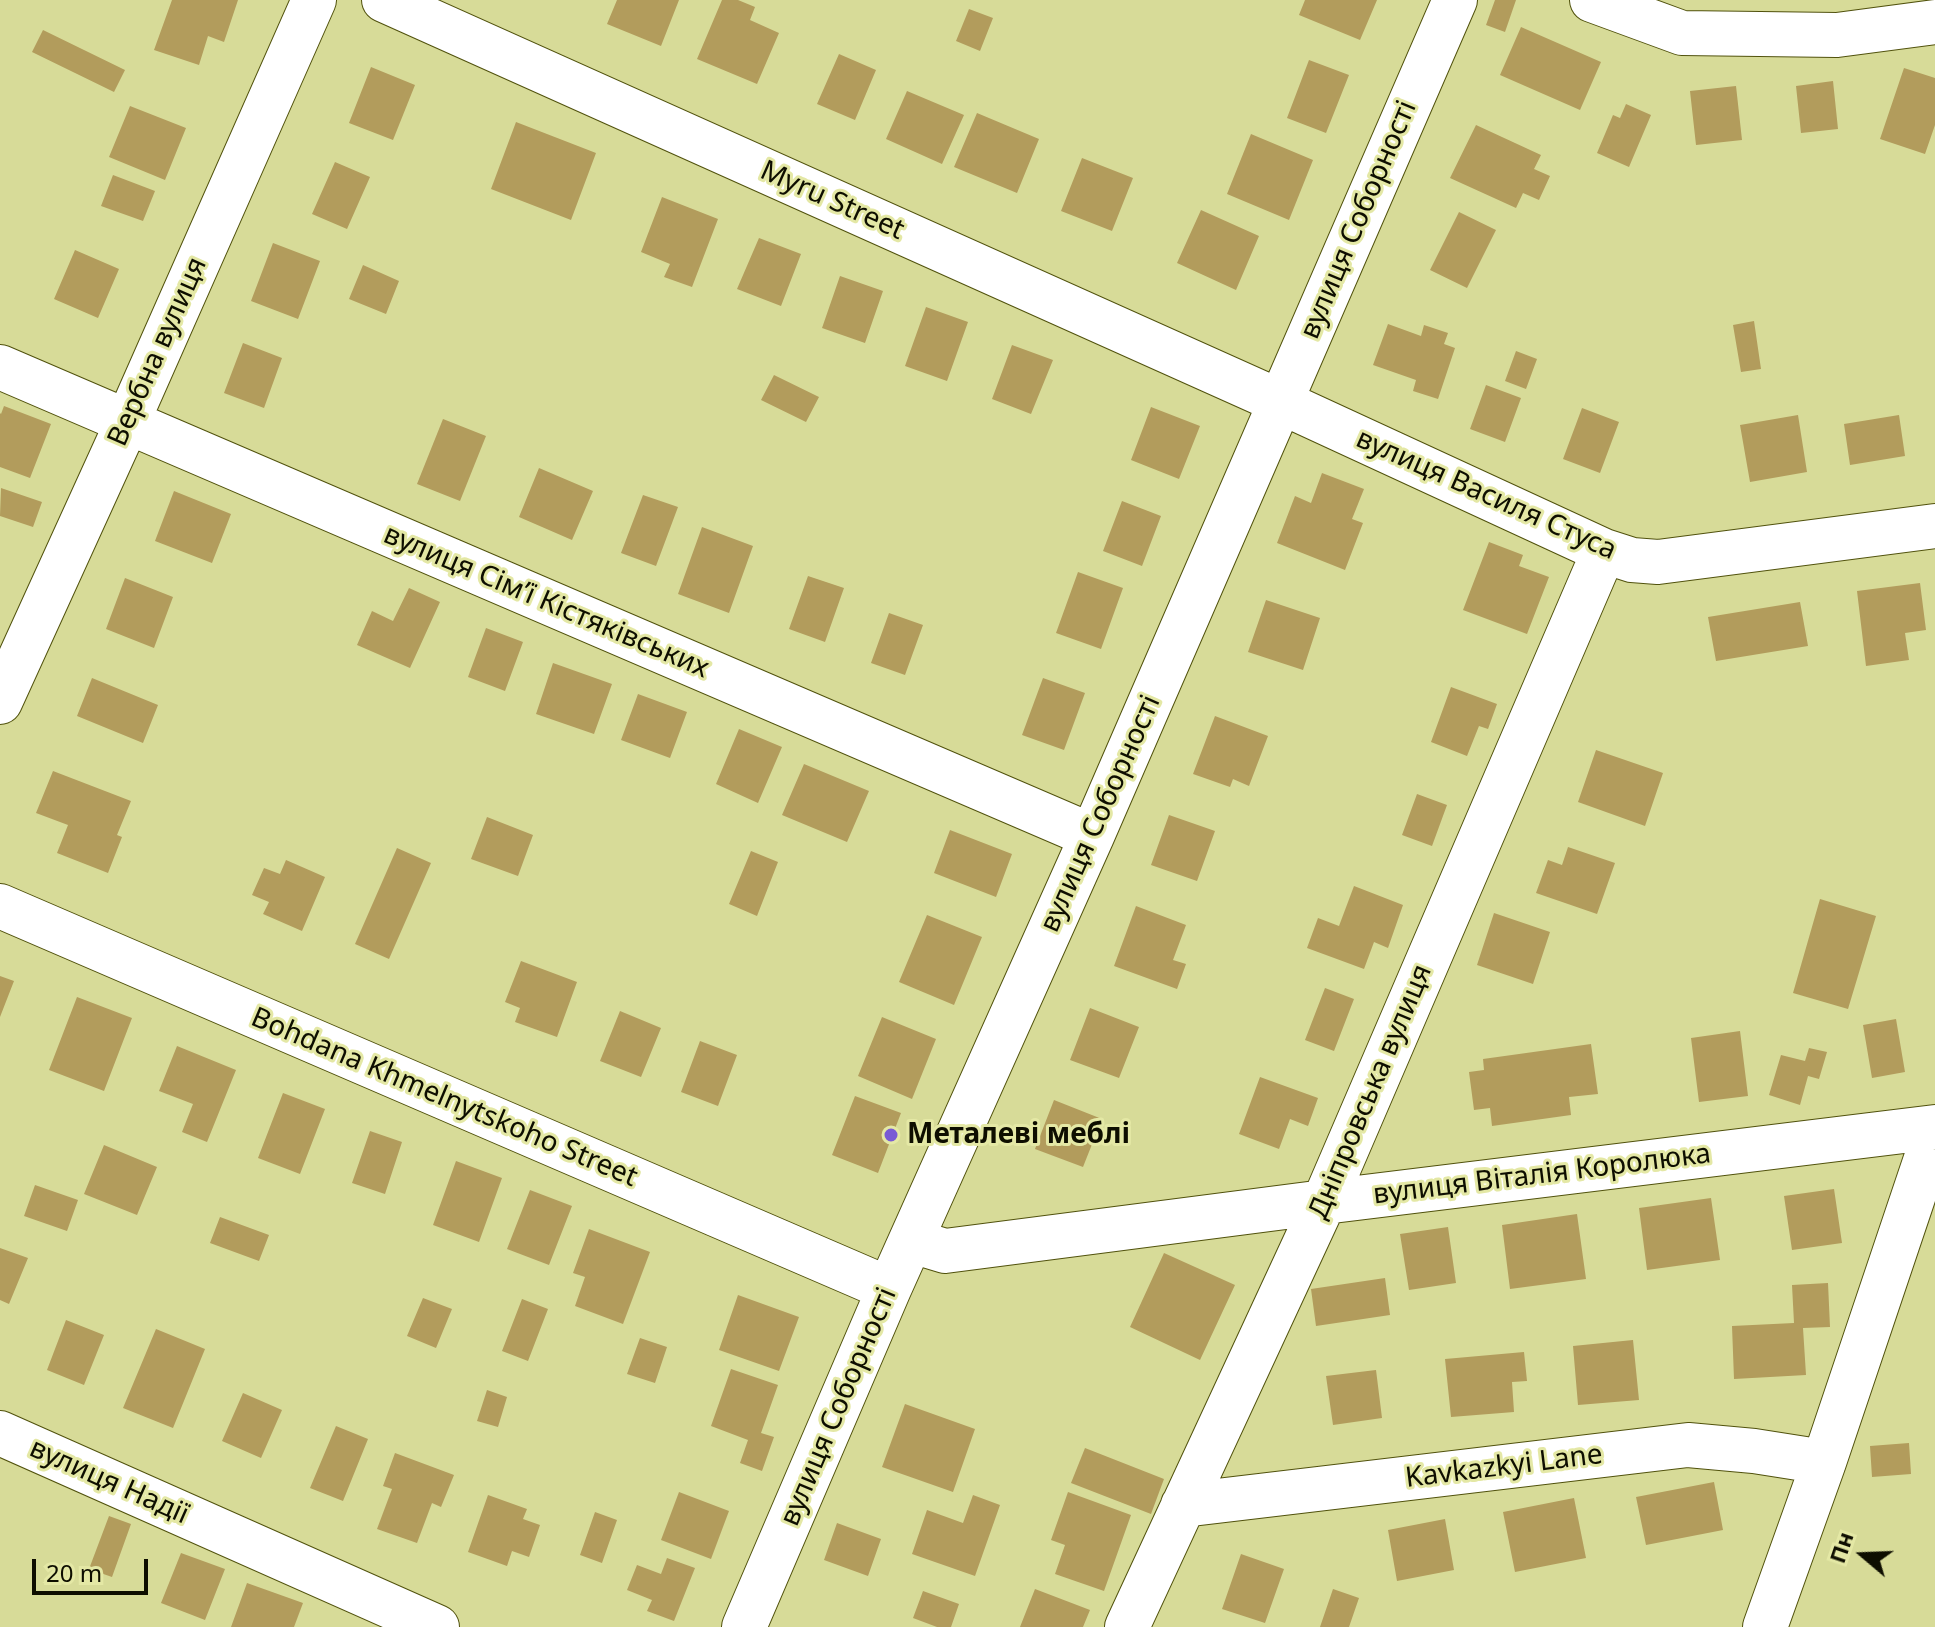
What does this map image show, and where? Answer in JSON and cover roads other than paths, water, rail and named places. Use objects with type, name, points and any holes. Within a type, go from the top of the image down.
[{"type":"street","name":"Вербна вулиця","points":[[0,702],[314,0]]},
{"type":"street","name":"Myru Street","points":[[384,0],[1281,402]]},
{"type":"street","name":"вулиця Соборності","points":[[744,1627],[889,1289],[1092,836],[1455,0]]},
{"type":"street","points":[[1592,0],[1682,33],[1837,35],[1935,22]]},
{"type":"street","name":"вулиця Сімʼї Кістяківських","points":[[0,367],[1092,836]]},
{"type":"street","name":"вулиця Василя Стуса","points":[[1281,402],[1604,551],[1632,560],[1658,562],[1935,526]]},
{"type":"street","name":"Дніпровська вулиця","points":[[1127,1627],[1324,1202],[1604,551]]},
{"type":"street","name":"Bohdana Khmelnytskoho Street","points":[[0,906],[889,1289]]},
{"type":"street","points":[[1765,1627],[1824,1462],[1935,1130]]},
{"type":"street","name":"вулиця Віталія Королюка","points":[[912,1241],[945,1251],[1324,1202],[1935,1130]]},
{"type":"street","name":"вулиця Надії","points":[[0,1433],[437,1627]]},
{"type":"street","name":"Kavkazkyi Lane","points":[[1183,1505],[1688,1445],[1824,1462]]},
{"type":"place","name":"Металеві меблі","points":[[891,1135]]}]
